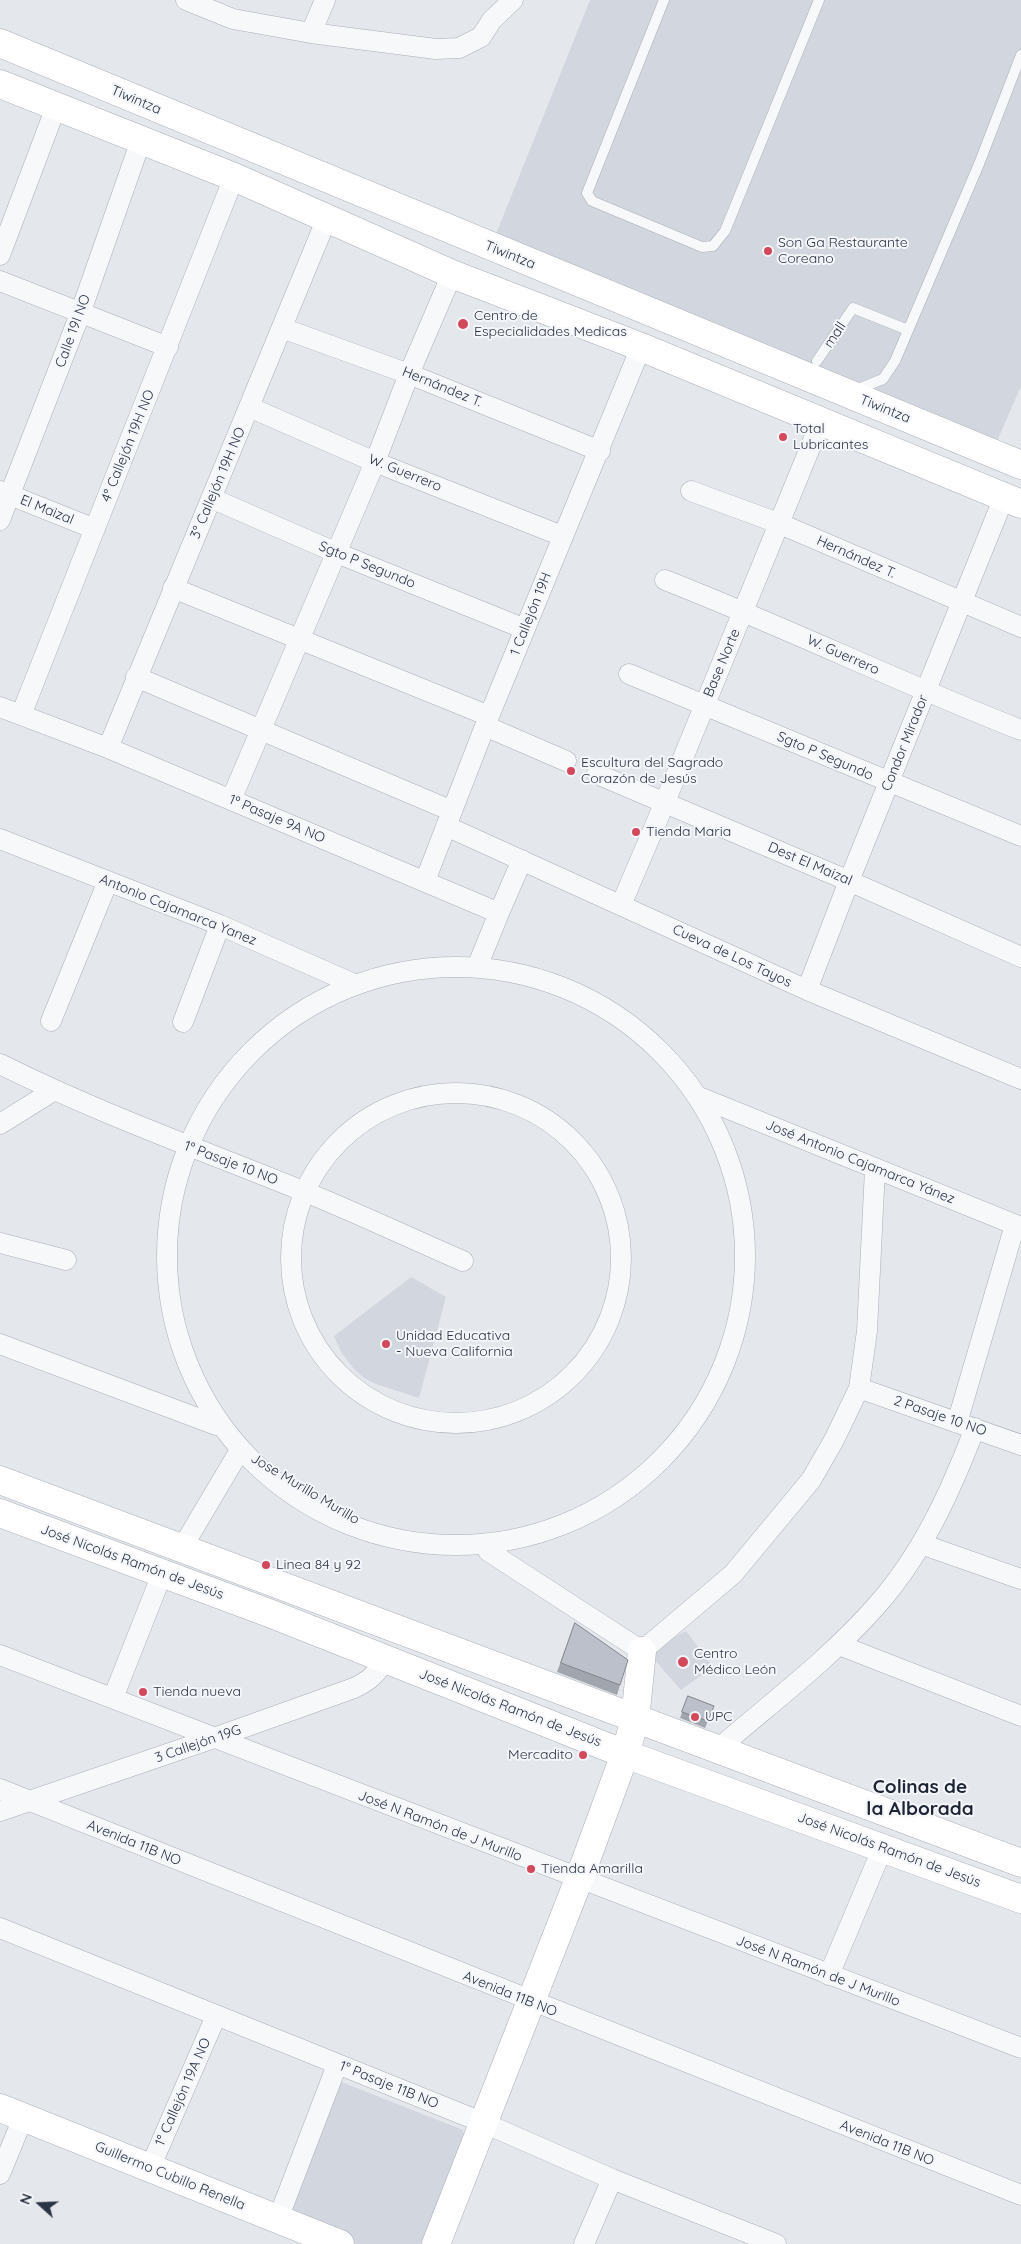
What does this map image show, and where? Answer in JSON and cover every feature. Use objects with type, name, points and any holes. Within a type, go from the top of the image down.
[{"type":"street","points":[[186,0],[233,19],[436,49],[458,48],[481,38],[492,20],[513,0]]},
{"type":"street","points":[[312,32],[325,0]]},
{"type":"street","points":[[492,20],[494,0]]},
{"type":"street","name":"Tiwintza","points":[[0,43],[1021,465]]},
{"type":"street","points":[[0,84],[234,177],[452,274],[641,347],[1013,500]]},
{"type":"street","points":[[0,254],[56,107]]},
{"type":"street","name":"Calle 19I NO","points":[[0,520],[5,493],[80,314],[141,140]]},
{"type":"street","points":[[277,196],[290,164]]},
{"type":"street","name":"4° Callejón 19H NO","points":[[21,715],[168,348],[234,177]]},
{"type":"street","name":"3° Callejón 19H NO","points":[[108,748],[327,218]]},
{"type":"street","points":[[231,800],[337,553],[409,374],[452,274]]},
{"type":"street","points":[[0,281],[168,348]]},
{"type":"street","name":"Hernández T.","points":[[282,328],[409,374],[600,451]]},
{"type":"street","name":"1 Callejón 19H","points":[[425,882],[487,721],[562,536],[600,451],[641,347]]},
{"type":"street","name":"W. Guerrero","points":[[249,407],[375,462],[562,536]]},
{"type":"street","name":"Base Norte","points":[[620,905],[665,802],[821,421]]},
{"type":"street","name":"Hernández T.","points":[[691,491],[778,523],[962,604],[1021,627]]},
{"type":"street","name":"El Maizal","points":[[5,493],[94,529]]},
{"type":"street","name":"Sgto P Segundo","points":[[211,498],[337,553],[525,629]]},
{"type":"street","name":"Condor Mirador","points":[[807,990],[888,783],[962,604],[1013,500]]},
{"type":"street","name":"W. Guerrero","points":[[665,580],[744,611],[926,692],[1021,730]]},
{"type":"street","points":[[174,588],[300,638],[487,721],[566,761]]},
{"type":"street","name":"Sgto P Segundo","points":[[629,674],[705,704],[888,783],[1021,836]]},
{"type":"street","name":"Cueva de Los Tayos","points":[[136,677],[261,730],[449,819],[522,860],[807,990],[1021,1079]]},
{"type":"street","name":"1º Pasaje 9A NO","points":[[0,707],[108,748],[499,913]]},
{"type":"street","name":"Dest El Maizal","points":[[597,774],[849,881],[1021,957]]},
{"type":"street","name":"Antonio Cajamarca Yanez","points":[[0,839],[220,925],[354,984]]},
{"type":"street","points":[[477,967],[522,860]]},
{"type":"street","points":[[51,1021],[108,881]]},
{"type":"street","points":[[183,1022],[220,925]]},
{"type":"street","name":"Jose Murillo Murillo","points":[[477,967],[542,979],[603,1006],[656,1046],[699,1097],[735,1174],[747,1258],[735,1343],[699,1420],[643,1484],[570,1529],[488,1551],[432,1546],[368,1526],[304,1492],[240,1450],[216,1425],[173,1340],[163,1242],[186,1146],[226,1077],[284,1022],[354,984],[414,969],[477,967]]},
{"type":"street","name":"1° Pasaje 10 NO","points":[[0,1064],[53,1090],[186,1146],[303,1192],[463,1261]]},
{"type":"street","points":[[0,1124],[53,1090]]},
{"type":"street","points":[[428,1093],[483,1093],[535,1111],[578,1144],[608,1190],[622,1244],[617,1299],[595,1349],[558,1390],[526,1408],[510,1416],[456,1426],[402,1417],[354,1391],[316,1350],[294,1300],[290,1245],[303,1192],[334,1145],[376,1112],[428,1093]]},
{"type":"street","name":"José Antonio Cajamarca Yánez","points":[[699,1097],[1018,1226]]},
{"type":"street","points":[[436,2244],[529,2002],[579,1879],[625,1754],[635,1720],[642,1651],[739,1567],[811,1480],[834,1440],[859,1388],[867,1330],[875,1169]]},
{"type":"street","points":[[718,1749],[839,1644],[879,1603],[921,1544],[952,1486],[1018,1226]]},
{"type":"street","points":[[0,1243],[66,1260]]},
{"type":"street","points":[[0,1344],[216,1425]]},
{"type":"street","name":"2 Pasaje 10 NO","points":[[859,1388],[1021,1445]]},
{"type":"street","points":[[182,1548],[240,1450]]},
{"type":"street","points":[[0,1480],[635,1720],[718,1749],[1021,1863]]},
{"type":"street","name":"José Nicolás Ramón de Jesús","points":[[0,1513],[269,1613],[625,1754],[1021,1899]]},
{"type":"street","points":[[921,1544],[1021,1579]]},
{"type":"street","points":[[488,1551],[642,1651]]},
{"type":"street","points":[[113,1698],[162,1574]]},
{"type":"street","points":[[839,1644],[1021,1716]]},
{"type":"street","name":"José N Ramón de J Murillo","points":[[0,1654],[1021,2048]]},
{"type":"street","name":"3 Callejón 19G","points":[[0,1811],[214,1738],[368,1682],[379,1672],[385,1659]]},
{"type":"street","name":"Avenida 11B NO","points":[[0,1790],[529,2002],[1021,2196]]},
{"type":"street","points":[[829,1975],[883,1847]]},
{"type":"street","name":"1° Pasaje 11B NO","points":[[0,1928],[484,2123],[743,2238],[776,2244]]},
{"type":"street","name":"1° Callejón 19A NO","points":[[150,2168],[216,2016]]},
{"type":"street","points":[[278,2219],[337,2065]]},
{"type":"street","points":[[0,2174],[12,2113]]},
{"type":"street","name":"Guillermo Cubillo Renella","points":[[12,2113],[278,2219],[304,2237],[340,2244]]},
{"type":"street","points":[[584,2244],[612,2179]]},
{"type":"lane","points":[[664,0],[588,184],[587,193],[592,201],[702,247],[713,246],[725,232],[819,0]]},
{"type":"lane","points":[[847,393],[883,379],[895,361],[979,164],[1021,55]]},
{"type":"lane","name":"mall","points":[[817,361],[853,308],[908,330]]},
{"type":"shaded area","points":[[590,0],[1021,0],[1021,386],[994,448],[492,244]]},
{"type":"shaded area","name":"Unidad Educativa - Nueva California","points":[[411,1277],[446,1297],[419,1398],[376,1384],[364,1378],[354,1369],[341,1352],[334,1336]]},
{"type":"shaded area","name":"Centro Médico León","points":[[686,1631],[713,1667],[681,1690],[652,1657],[654,1648]]},
{"type":"shaded area","points":[[331,2078],[463,2130],[466,2145],[426,2244],[356,2244],[281,2213]]},
{"type":"building","points":[[575,1623],[628,1660],[620,1685],[561,1663]]},
{"type":"building","points":[[688,1696],[714,1706],[708,1721],[682,1712]]},
{"type":"place","name":"Son Ga Restaurante Coreano","points":[[768,251]]},
{"type":"place","name":"Centro de Especialidades Medicas","points":[[463,324]]},
{"type":"place","name":"Total Lubricantes","points":[[783,437]]},
{"type":"place","name":"Escultura del Sagrado Corazón de Jesús","points":[[571,771]]},
{"type":"place","name":"Tienda Maria","points":[[636,832]]},
{"type":"place","name":"Unidad Educativa - Nueva California","points":[[386,1344]]},
{"type":"place","name":"Linea 84 y 92","points":[[266,1565]]},
{"type":"place","name":"Centro Médico León","points":[[683,1662]]},
{"type":"place","name":"Tienda nueva","points":[[143,1692]]},
{"type":"place","name":"UPC","points":[[695,1717]]},
{"type":"place","name":"Mercadito","points":[[583,1755]]},
{"type":"place","name":"Tienda Amarilla","points":[[531,1869]]},
{"type":"district","name":"Colinas de la Alborada","points":[[920,1798]]}]
